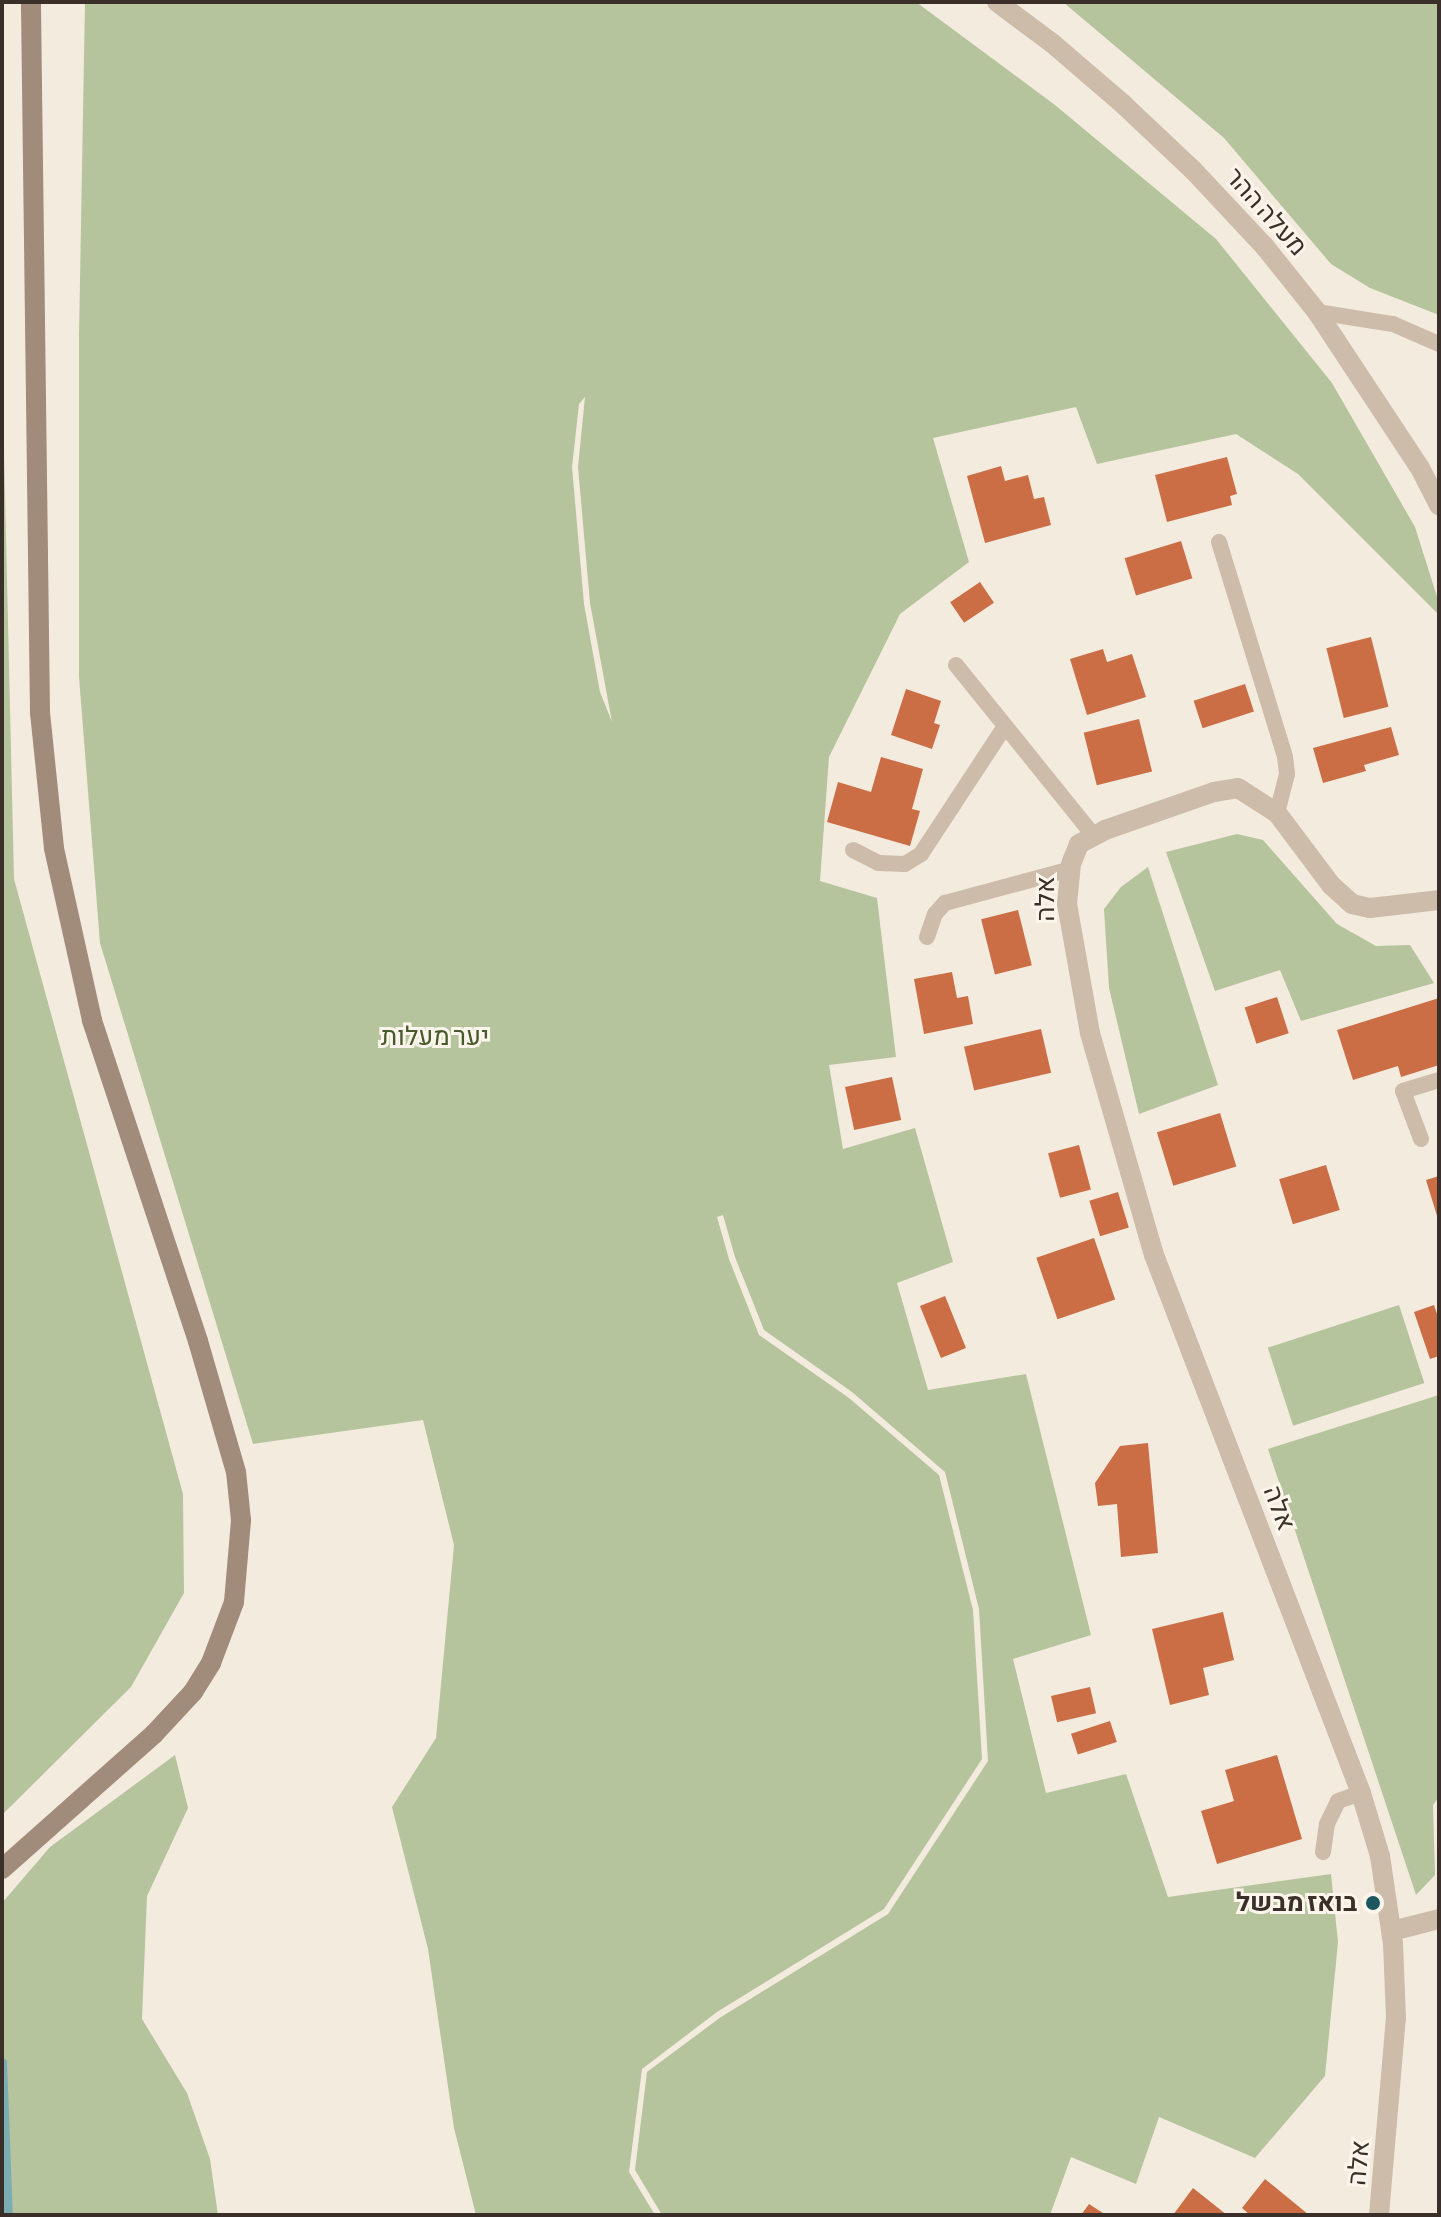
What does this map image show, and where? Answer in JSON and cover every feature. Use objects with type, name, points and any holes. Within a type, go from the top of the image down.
[{"type":"main road","points":[[2,1869],[154,1734],[193,1692],[211,1663],[234,1602],[241,1520],[236,1472],[198,1341],[92,1020],[54,848],[40,713],[31,2]]},
{"type":"street","name":"מעלה ההר","points":[[997,2],[1062,51],[1193,170],[1265,247],[1317,312],[1437,496]]},
{"type":"street","points":[[1094,836],[1214,792],[1238,788],[1277,813],[1331,885],[1352,904],[1370,908],[1439,900]]},
{"type":"street","name":"אלה","points":[[1094,836],[1079,844],[1071,869],[1067,904],[1090,1033],[1154,1255],[1361,1793],[1380,1856],[1392,1931],[1396,2018],[1379,2215]]},
{"type":"street","points":[[1392,1931],[1439,1919]]},
{"type":"lane","points":[[1317,312],[1393,324],[1439,344]]},
{"type":"lane","points":[[1219,542],[1285,757],[1287,774],[1277,813]]},
{"type":"lane","points":[[956,665],[1094,836]]},
{"type":"lane","points":[[853,850],[878,863],[905,864],[921,854],[1005,726]]},
{"type":"lane","points":[[927,937],[935,914],[945,903],[1071,869]]},
{"type":"lane","points":[[1421,1139],[1403,1091],[1439,1080]]},
{"type":"lane","points":[[1323,1852],[1327,1824],[1338,1801],[1361,1793]]},
{"type":"green space","name":"יער מעלות","points":[[85,2],[916,2],[1055,105],[1216,239],[1332,383],[1415,527],[1439,603],[1439,615],[1298,474],[1236,434],[1097,464],[1076,407],[933,438],[969,562],[900,614],[829,757],[820,881],[877,898],[896,1057],[829,1065],[843,1149],[915,1128],[953,1262],[897,1283],[928,1390],[1026,1374],[1091,1635],[1013,1659],[1046,1793],[1126,1774],[1168,1897],[1331,1874],[1338,1942],[1325,2076],[1255,2158],[1159,2117],[1136,2184],[1071,2157],[1050,2215],[662,2215],[635,2170],[647,2072],[721,2017],[888,1914],[988,1761],[979,1609],[945,1472],[852,1392],[764,1330],[735,1257],[723,1215],[717,1217],[729,1259],[759,1335],[849,1398],[939,1475],[973,1610],[982,1759],[884,1909],[717,2012],[642,2069],[629,2172],[655,2215],[476,2215],[454,2128],[428,1949],[392,1807],[436,1738],[454,1545],[423,1420],[253,1444],[100,943],[79,677],[79,336]],"holes":[[[585,397],[578,467],[590,603],[612,722],[600,692],[584,604],[572,467],[579,404]]]},
{"type":"green space","points":[[1063,2],[1439,2],[1439,315],[1370,288],[1331,264],[1224,138]]},
{"type":"green space","points":[[2,365],[14,879],[183,1494],[184,1593],[131,1687],[2,1815]]},
{"type":"green space","points":[[1237,834],[1263,840],[1337,924],[1376,946],[1410,945],[1434,983],[1301,1021],[1280,970],[1215,991],[1166,852]]},
{"type":"green space","points":[[1148,867],[1218,1085],[1139,1114],[1109,988],[1104,909],[1121,887]]},
{"type":"green space","points":[[1399,1305],[1424,1383],[1293,1426],[1268,1348]]},
{"type":"green space","points":[[1439,1395],[1439,1797],[1433,1805],[1435,1875],[1416,1895],[1268,1449]]},
{"type":"green space","points":[[175,1755],[188,1808],[147,1896],[142,2019],[187,2093],[210,2159],[218,2215],[2,2215],[2,1903],[50,1847]]},
{"type":"building","points":[[1227,457],[1237,494],[1230,496],[1232,505],[1167,522],[1155,475]]},
{"type":"building","points":[[1001,466],[1005,481],[1028,475],[1034,499],[1044,497],[1051,525],[985,543],[967,476]]},
{"type":"building","points":[[1181,541],[1192,578],[1136,596],[1125,558]]},
{"type":"building","points":[[980,582],[994,603],[964,623],[950,602]]},
{"type":"building","points":[[1371,637],[1388,707],[1344,718],[1326,648]]},
{"type":"building","points":[[1103,649],[1107,662],[1132,654],[1146,697],[1087,715],[1070,659]]},
{"type":"building","points":[[1245,684],[1254,712],[1203,728],[1194,701]]},
{"type":"building","points":[[906,689],[941,701],[934,723],[940,725],[932,749],[891,735]]},
{"type":"building","points":[[1139,719],[1152,771],[1097,785],[1084,733]]},
{"type":"building","points":[[1391,727],[1399,755],[1364,765],[1366,771],[1323,783],[1313,748]]},
{"type":"building","points":[[881,757],[923,769],[912,809],[920,811],[910,846],[827,822],[838,782],[871,792]]},
{"type":"building","points":[[1018,910],[1032,965],[995,974],[981,919]]},
{"type":"building","points":[[952,972],[957,998],[968,996],[973,1024],[924,1034],[914,979]]},
{"type":"building","points":[[1277,997],[1289,1033],[1256,1044],[1245,1008]]},
{"type":"building","points":[[1439,998],[1439,1065],[1401,1077],[1398,1066],[1353,1080],[1337,1030]]},
{"type":"building","points":[[1041,1029],[1051,1073],[974,1091],[964,1047]]},
{"type":"building","points":[[892,1077],[901,1120],[854,1130],[845,1087]]},
{"type":"building","points":[[1220,1113],[1236,1167],[1173,1186],[1157,1132]]},
{"type":"building","points":[[1079,1145],[1091,1189],[1060,1198],[1048,1153]]},
{"type":"building","points":[[1326,1165],[1340,1210],[1293,1224],[1279,1179]]},
{"type":"building","points":[[1439,1176],[1439,1219],[1438,1219],[1426,1180]]},
{"type":"building","points":[[1118,1192],[1129,1227],[1100,1236],[1089,1201]]},
{"type":"building","points":[[1094,1238],[1115,1299],[1057,1319],[1036,1258]]},
{"type":"building","points":[[945,1296],[966,1348],[941,1358],[920,1306]]},
{"type":"building","points":[[1434,1305],[1439,1320],[1439,1356],[1430,1359],[1414,1312]]},
{"type":"building","points":[[1148,1443],[1158,1553],[1121,1557],[1117,1504],[1098,1506],[1095,1483],[1120,1446]]},
{"type":"building","points":[[1223,1612],[1234,1660],[1203,1668],[1209,1695],[1170,1705],[1152,1629]]},
{"type":"building","points":[[1090,1687],[1096,1713],[1057,1722],[1051,1696]]},
{"type":"building","points":[[1110,1721],[1117,1742],[1078,1755],[1071,1734]]},
{"type":"building","points":[[1277,1755],[1302,1839],[1217,1864],[1201,1811],[1234,1801],[1225,1770]]},
{"type":"building","points":[[1265,2179],[1309,2215],[1250,2215],[1242,2208]]},
{"type":"building","points":[[1193,2188],[1227,2215],[1173,2215]]},
{"type":"building","points":[[1089,2204],[1106,2215],[1081,2215]]},
{"type":"waterway","points":[[2,2062],[8,2215]]},
{"type":"place","name":"בואז מבשל","points":[[1373,1903]]}]
